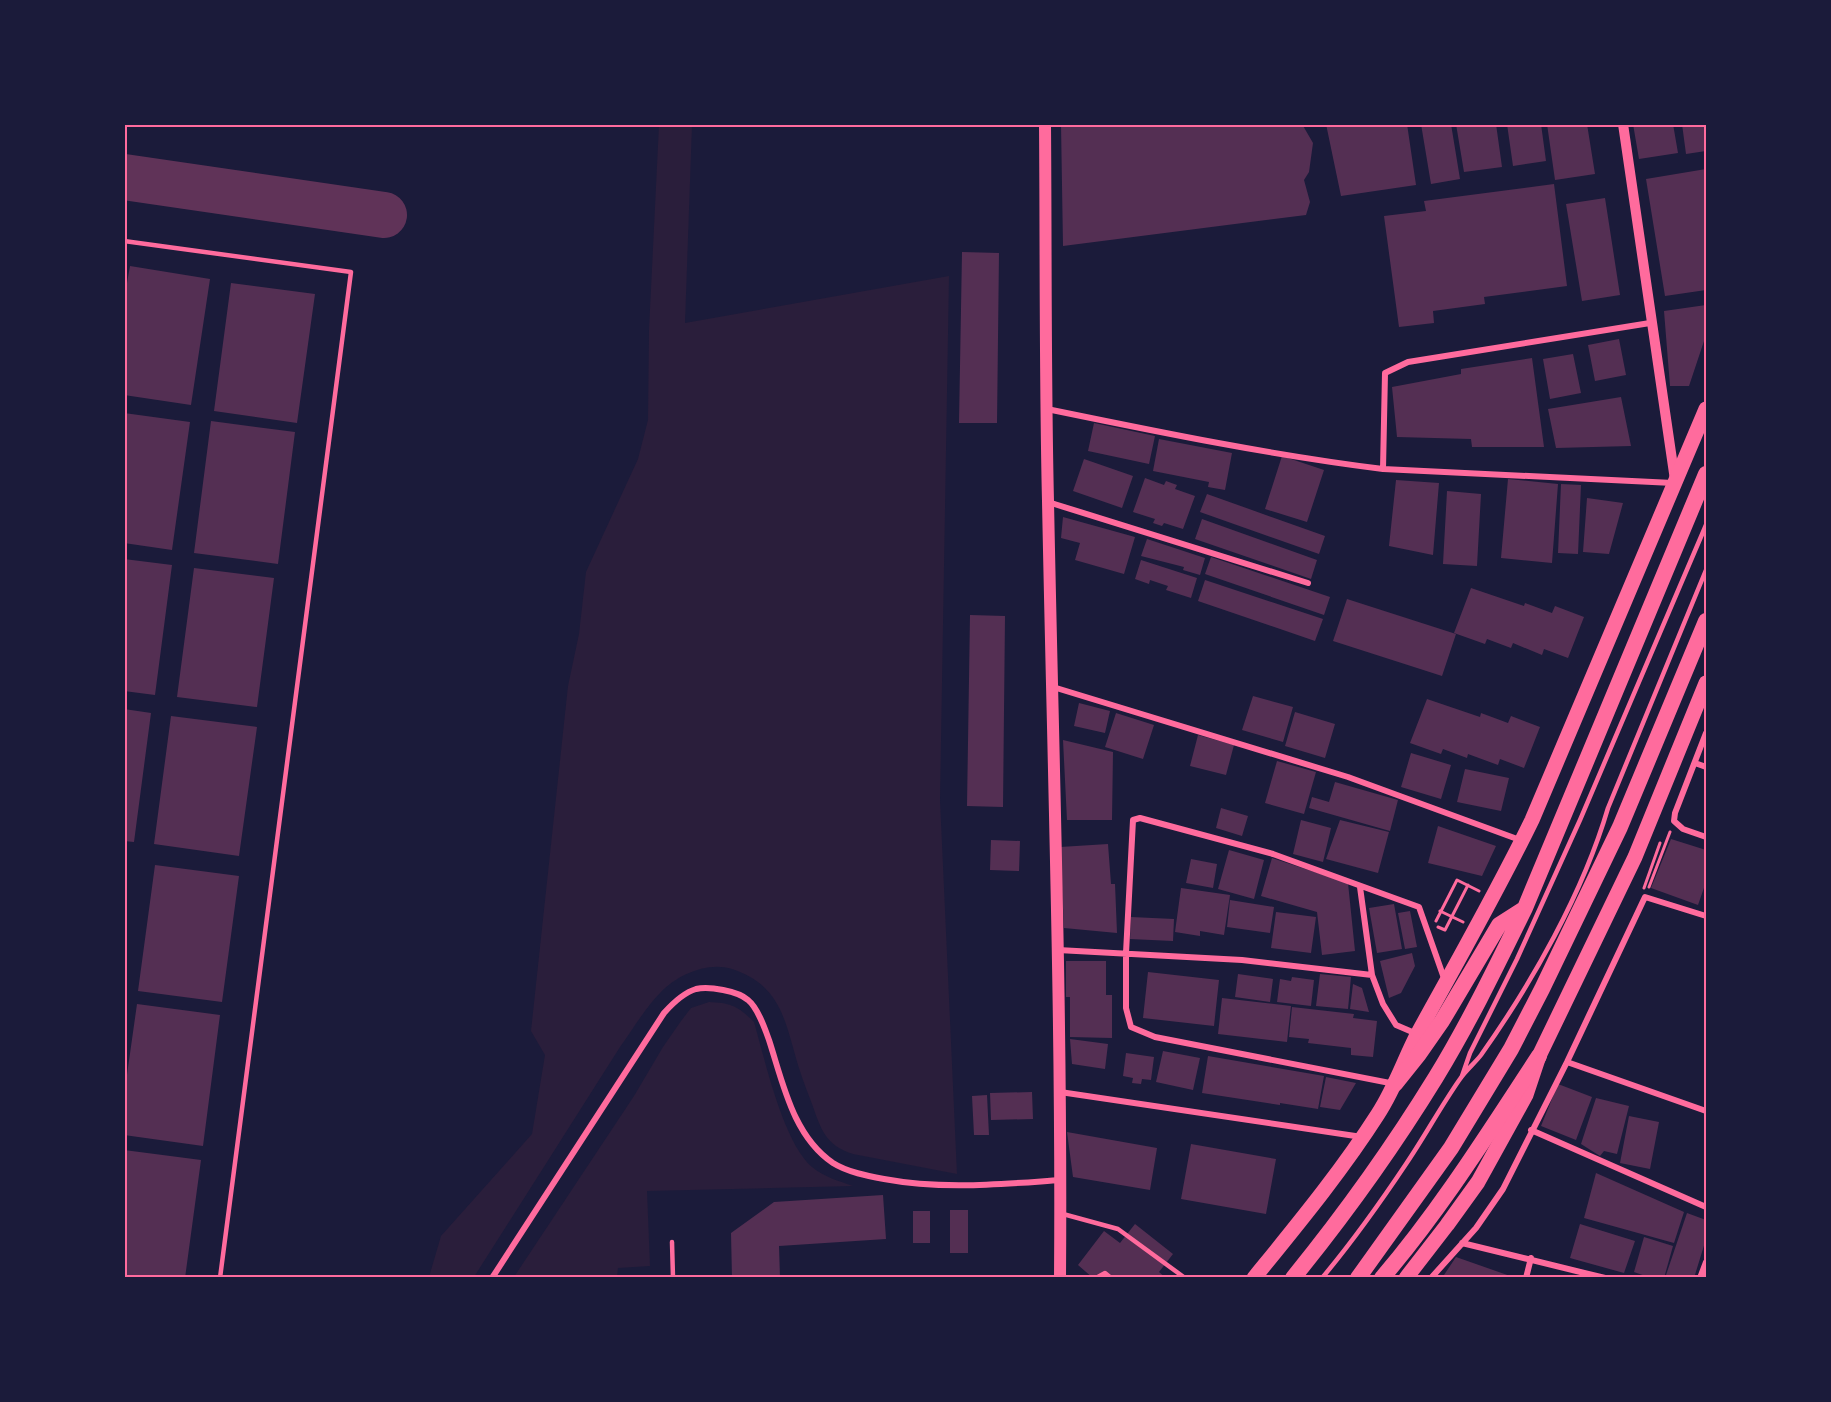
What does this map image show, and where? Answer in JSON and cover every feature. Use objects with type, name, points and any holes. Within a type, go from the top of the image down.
[{"type":"highway","points":[[1293,1278],[1357,1196],[1398,1136],[1435,1078],[1493,973],[1525,908],[1707,474]]},
{"type":"highway","points":[[1358,1278],[1451,1148],[1510,1049],[1542,989],[1615,837],[1707,621]]},
{"type":"highway","points":[[1395,1084],[1442,1021],[1499,926],[1525,908]]},
{"type":"highway","points":[[1382,1278],[1445,1197],[1539,1056]]},
{"type":"main road","points":[[1045,124],[1046,409],[1058,950],[1061,1277]]},
{"type":"main road","points":[[1254,1278],[1363,1137],[1395,1084],[1403,1062],[1522,841],[1707,410]]},
{"type":"main road","points":[[1406,1278],[1478,1182],[1526,1095],[1539,1056],[1635,857],[1707,683]]},
{"type":"street","points":[[1046,409],[1246,450],[1383,469],[1675,483],[1650,323],[1623,124]]},
{"type":"street","points":[[1383,469],[1385,373],[1408,362],[1650,323]]},
{"type":"street","points":[[1048,502],[1308,584]]},
{"type":"street","points":[[1053,687],[1348,777],[1522,841]]},
{"type":"street","points":[[1707,733],[1675,813],[1674,821],[1683,829],[1707,837]]},
{"type":"street","points":[[1695,763],[1707,767]]},
{"type":"street","points":[[1395,1084],[1155,1037],[1131,1027],[1126,1008],[1126,953],[1133,820],[1140,818],[1273,854],[1419,907],[1446,984]]},
{"type":"street","points":[[1360,887],[1372,975],[1383,1004],[1396,1025],[1418,1034]]},
{"type":"street","points":[[1431,1278],[1491,1209],[1503,1189],[1567,1062],[1645,897],[1707,916]]},
{"type":"street","points":[[1058,950],[1242,960],[1372,975]]},
{"type":"street","points":[[492,1278],[664,1013],[675,1001],[697,989],[725,990],[749,1000],[762,1022],[786,1093],[803,1132],[834,1164],[866,1176],[918,1185],[972,1186],[1061,1180]]},
{"type":"street","points":[[1567,1062],[1707,1111]]},
{"type":"street","points":[[1060,1092],[1363,1137]]},
{"type":"street","points":[[1531,1130],[1707,1208]]},
{"type":"street","points":[[1462,1243],[1531,1258],[1605,1278]]},
{"type":"street","points":[[1526,1278],[1531,1258]]},
{"type":"street","points":[[1700,1278],[1707,1262]]},
{"type":"lane","points":[[124,241],[351,272],[220,1278]]},
{"type":"lane","points":[[1461,1078],[1470,1053],[1517,959],[1576,830],[1707,525]]},
{"type":"lane","points":[[1322,1278],[1356,1238],[1461,1078],[1480,1056],[1525,987],[1576,892],[1599,841],[1613,797],[1707,570]]},
{"type":"lane","points":[[1060,1213],[1118,1229],[1185,1278]]},
{"type":"lane","points":[[672,1242],[674,1278]]},
{"type":"lane","points":[[1096,1278],[1105,1273],[1111,1278]]},
{"type":"path","points":[[1643,888],[1674,821]]},
{"type":"path","points":[[1645,897],[1660,841]]},
{"type":"path","points":[[1467,885],[1445,930],[1434,925],[1457,880],[1467,885],[1491,898]]},
{"type":"shaded area","points":[[659,125],[692,125],[685,323],[949,276],[940,800],[957,1174],[853,1154],[836,1146],[825,1135],[818,1121],[784,1020],[771,995],[748,976],[732,969],[703,968],[675,980],[655,998],[644,1012],[474,1277],[429,1277],[441,1236],[532,1134],[545,1055],[531,1031],[568,686],[579,634],[586,572],[638,459],[648,420],[649,330]]},
{"type":"shaded area","points":[[709,1002],[734,1006],[754,1022],[776,1099],[792,1139],[812,1167],[853,1186],[647,1191],[650,1266],[618,1268],[617,1277],[514,1277],[681,1021],[691,1008]]},
{"type":"building","points":[[1061,124],[1302,124],[1313,143],[1309,172],[1304,180],[1310,202],[1306,215],[1063,246]]},
{"type":"building","points":[[1326,124],[1407,124],[1416,185],[1341,196]]},
{"type":"building","points":[[1421,124],[1451,124],[1460,179],[1431,184]]},
{"type":"building","points":[[1456,124],[1496,124],[1502,167],[1464,172]]},
{"type":"building","points":[[1507,124],[1541,124],[1546,161],[1513,166]]},
{"type":"building","points":[[1547,124],[1587,124],[1595,174],[1555,180]]},
{"type":"building","points":[[1633,124],[1673,124],[1678,153],[1639,159]]},
{"type":"building","points":[[1682,124],[1706,124],[1706,151],[1686,154]]},
{"type":"building","points":[[1706,169],[1706,290],[1665,296],[1646,179]]},
{"type":"building","points":[[1554,184],[1567,286],[1484,297],[1485,304],[1433,311],[1434,323],[1399,327],[1384,216],[1426,211],[1424,201]]},
{"type":"building","points":[[1605,198],[1620,295],[1582,301],[1566,204]]},
{"type":"building","points":[[962,252],[999,253],[997,423],[959,423]]},
{"type":"building","points":[[130,266],[210,279],[191,405],[124,395],[124,300]]},
{"type":"building","points":[[231,283],[315,294],[297,423],[214,411]]},
{"type":"building","points":[[1706,305],[1706,335],[1689,386],[1670,386],[1664,311]]},
{"type":"building","points":[[1619,339],[1626,375],[1595,381],[1588,345]]},
{"type":"building","points":[[1573,354],[1581,393],[1550,399],[1543,359]]},
{"type":"building","points":[[1532,358],[1544,447],[1472,447],[1471,439],[1397,437],[1392,387],[1461,374],[1461,369]]},
{"type":"building","points":[[1621,397],[1631,446],[1556,448],[1548,409]]},
{"type":"building","points":[[124,413],[190,422],[172,550],[124,543]]},
{"type":"building","points":[[211,421],[295,432],[278,564],[194,553]]},
{"type":"building","points":[[1094,423],[1155,436],[1149,464],[1088,451]]},
{"type":"building","points":[[1159,439],[1232,453],[1225,490],[1208,487],[1209,482],[1153,471]]},
{"type":"building","points":[[1282,456],[1324,470],[1307,522],[1265,509]]},
{"type":"building","points":[[1084,459],[1133,476],[1122,508],[1073,491]]},
{"type":"building","points":[[1145,478],[1164,485],[1166,481],[1177,485],[1175,489],[1195,496],[1183,529],[1164,523],[1162,526],[1153,523],[1155,519],[1133,512]]},
{"type":"building","points":[[1508,479],[1558,484],[1552,563],[1501,558]]},
{"type":"building","points":[[1396,480],[1439,483],[1433,555],[1389,546]]},
{"type":"building","points":[[1561,484],[1581,485],[1578,554],[1558,553]]},
{"type":"building","points":[[1447,491],[1481,494],[1477,566],[1443,564]]},
{"type":"building","points":[[1207,494],[1325,536],[1319,554],[1200,512]]},
{"type":"building","points":[[1587,498],[1623,503],[1609,554],[1583,552]]},
{"type":"building","points":[[1063,517],[1135,537],[1124,574],[1075,560],[1080,543],[1061,538]]},
{"type":"building","points":[[1202,519],[1317,560],[1311,579],[1195,539]]},
{"type":"building","points":[[1147,539],[1205,558],[1200,575],[1183,570],[1184,567],[1141,556]]},
{"type":"building","points":[[1211,557],[1330,597],[1324,615],[1205,574]]},
{"type":"building","points":[[124,559],[172,565],[155,695],[124,691]]},
{"type":"building","points":[[1141,560],[1197,578],[1191,598],[1166,590],[1168,586],[1150,580],[1149,584],[1135,579]]},
{"type":"building","points":[[194,568],[274,578],[257,707],[177,697]]},
{"type":"building","points":[[1205,580],[1323,619],[1315,641],[1198,601]]},
{"type":"building","points":[[1471,588],[1524,606],[1525,603],[1552,613],[1555,606],[1584,617],[1568,658],[1544,649],[1542,655],[1513,643],[1511,648],[1487,639],[1485,644],[1454,633]]},
{"type":"building","points":[[1347,599],[1456,634],[1442,676],[1333,641]]},
{"type":"building","points":[[970,615],[1005,616],[1003,807],[967,806]]},
{"type":"building","points":[[1253,696],[1293,707],[1283,742],[1242,730]]},
{"type":"building","points":[[1427,699],[1480,717],[1481,713],[1508,723],[1511,716],[1540,727],[1524,768],[1500,759],[1498,765],[1468,754],[1467,758],[1443,749],[1441,754],[1410,743]]},
{"type":"building","points":[[1079,703],[1110,711],[1105,733],[1074,726]]},
{"type":"building","points":[[124,709],[151,713],[134,842],[124,841]]},
{"type":"building","points":[[1295,712],[1335,724],[1325,758],[1285,746]]},
{"type":"building","points":[[1116,713],[1154,725],[1143,759],[1105,747]]},
{"type":"building","points":[[171,716],[257,727],[239,856],[154,844]]},
{"type":"building","points":[[1198,735],[1234,745],[1226,775],[1190,766]]},
{"type":"building","points":[[1063,740],[1113,752],[1112,820],[1067,820]]},
{"type":"building","points":[[1411,753],[1451,765],[1441,799],[1401,787]]},
{"type":"building","points":[[1277,761],[1316,772],[1304,814],[1265,803]]},
{"type":"building","points":[[1465,769],[1509,778],[1501,811],[1457,802]]},
{"type":"building","points":[[1335,782],[1398,800],[1390,831],[1309,808],[1312,797],[1329,802]]},
{"type":"building","points":[[1221,808],[1248,816],[1242,836],[1216,828]]},
{"type":"building","points":[[1301,820],[1331,828],[1323,862],[1293,854]]},
{"type":"building","points":[[1340,820],[1389,832],[1378,873],[1326,859]]},
{"type":"building","points":[[1438,826],[1496,846],[1482,876],[1428,863]]},
{"type":"building","points":[[1671,839],[1706,850],[1706,882],[1698,905],[1651,888]]},
{"type":"building","points":[[991,840],[1020,841],[1019,871],[990,870]]},
{"type":"building","points":[[1108,844],[1111,884],[1115,884],[1117,933],[1064,928],[1060,847]]},
{"type":"building","points":[[1229,850],[1264,860],[1254,899],[1218,889]]},
{"type":"building","points":[[1272,858],[1348,883],[1355,951],[1322,955],[1317,912],[1261,896]]},
{"type":"building","points":[[1191,859],[1217,864],[1213,888],[1186,883]]},
{"type":"building","points":[[155,865],[239,876],[222,1002],[138,991]]},
{"type":"building","points":[[1181,888],[1230,895],[1224,935],[1200,931],[1200,936],[1175,932]]},
{"type":"building","points":[[1230,900],[1274,907],[1270,933],[1227,927]]},
{"type":"building","points":[[1394,904],[1402,949],[1377,953],[1369,908]]},
{"type":"building","points":[[1410,911],[1417,947],[1405,949],[1398,913]]},
{"type":"building","points":[[1276,912],[1316,917],[1311,953],[1271,948]]},
{"type":"building","points":[[1131,917],[1174,919],[1173,941],[1130,939]]},
{"type":"building","points":[[1412,953],[1415,966],[1401,993],[1389,998],[1380,961]]},
{"type":"building","points":[[1066,961],[1106,961],[1106,995],[1112,995],[1112,1038],[1070,1037],[1070,997],[1066,997]]},
{"type":"building","points":[[1148,972],[1219,980],[1214,1026],[1143,1018]]},
{"type":"building","points":[[1238,974],[1273,979],[1270,1002],[1235,997]]},
{"type":"building","points":[[1320,974],[1351,977],[1348,1009],[1316,1006]]},
{"type":"building","points":[[1292,977],[1314,980],[1311,1006],[1277,1002],[1280,979],[1291,981]]},
{"type":"building","points":[[1353,984],[1362,988],[1369,1012],[1350,1009]]},
{"type":"building","points":[[1222,998],[1291,1006],[1287,1042],[1218,1034]]},
{"type":"building","points":[[137,1004],[220,1015],[203,1146],[124,1135],[124,1096]]},
{"type":"building","points":[[1292,1007],[1354,1014],[1353,1018],[1377,1021],[1373,1057],[1351,1055],[1351,1048],[1308,1043],[1309,1039],[1289,1037]]},
{"type":"building","points":[[1070,1039],[1108,1044],[1105,1069],[1072,1064]]},
{"type":"building","points":[[1163,1051],[1200,1058],[1193,1090],[1156,1082]]},
{"type":"building","points":[[1126,1053],[1154,1057],[1151,1080],[1142,1079],[1141,1084],[1132,1083],[1133,1078],[1123,1076]]},
{"type":"building","points":[[1208,1056],[1324,1076],[1318,1109],[1202,1093]]},
{"type":"building","points":[[1326,1077],[1356,1083],[1340,1110],[1320,1107]]},
{"type":"building","points":[[1558,1084],[1592,1097],[1576,1140],[1541,1126]]},
{"type":"building","points":[[1032,1092],[1033,1119],[991,1120],[990,1093]]},
{"type":"building","points":[[987,1095],[989,1135],[974,1135],[972,1096]]},
{"type":"building","points":[[1596,1098],[1629,1106],[1617,1154],[1604,1151],[1600,1156],[1581,1144]]},
{"type":"building","points":[[1629,1116],[1659,1122],[1650,1169],[1620,1163]]},
{"type":"building","points":[[1067,1132],[1157,1148],[1150,1190],[1073,1177]]},
{"type":"building","points":[[1191,1144],[1276,1159],[1266,1214],[1181,1199]]},
{"type":"building","points":[[124,1150],[201,1160],[185,1278],[124,1278]]},
{"type":"building","points":[[1596,1173],[1684,1212],[1674,1243],[1584,1218]]},
{"type":"building","points":[[883,1195],[886,1239],[779,1246],[780,1278],[732,1278],[731,1233],[774,1202]]},
{"type":"building","points":[[950,1210],[968,1210],[968,1253],[950,1253]]},
{"type":"building","points":[[913,1211],[930,1211],[930,1243],[913,1243]]},
{"type":"building","points":[[1687,1213],[1706,1220],[1706,1239],[1694,1278],[1665,1278]]},
{"type":"building","points":[[1135,1224],[1173,1254],[1159,1272],[1166,1278],[1093,1278],[1078,1265],[1104,1231],[1120,1243]]},
{"type":"building","points":[[1580,1224],[1635,1241],[1624,1273],[1570,1258]]},
{"type":"building","points":[[1644,1237],[1673,1246],[1664,1278],[1651,1278],[1634,1272]]},
{"type":"building","points":[[1456,1257],[1513,1277],[1513,1278],[1442,1278]]},
{"type":"taxiway","points":[[124,177],[384,215]]}]
